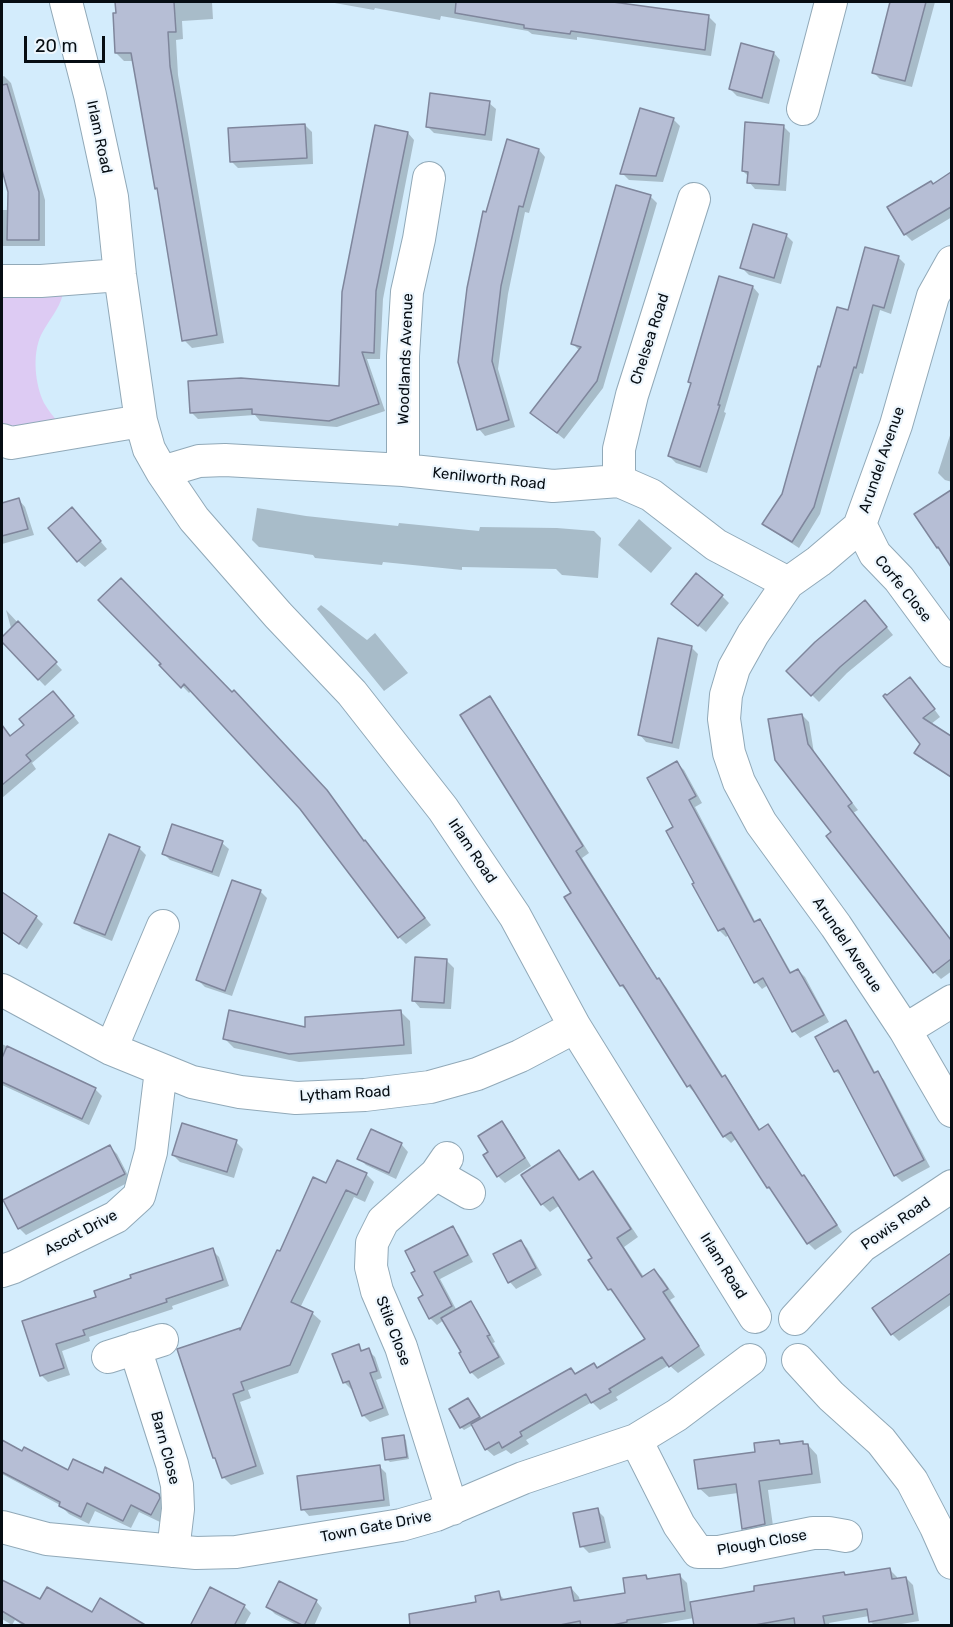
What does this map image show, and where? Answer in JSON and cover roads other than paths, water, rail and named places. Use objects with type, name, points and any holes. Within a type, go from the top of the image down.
[{"type":"street","name":"Irlam Road","points":[[66,2],[90,95],[112,197],[120,275],[141,421],[149,449],[194,519],[278,615],[352,693],[443,809],[515,916],[574,1027],[755,1317]]},
{"type":"street","points":[[803,109],[831,2]]},
{"type":"street","name":"Woodlands Avenue","points":[[403,470],[403,356],[407,292],[419,240],[429,178]]},
{"type":"street","name":"Chelsea Road","points":[[619,482],[619,449],[632,395],[694,199]]},
{"type":"street","name":"Arundel Avenue","points":[[951,262],[933,296],[896,425],[859,527],[842,543],[788,583],[753,634],[734,668],[726,695],[723,719],[729,753],[739,782],[760,824],[836,926],[904,1030],[951,1111]]},
{"type":"street","points":[[2,281],[41,281],[120,275]]},
{"type":"street","points":[[2,441],[10,443],[141,421]]},
{"type":"street","name":"Kenilworth Road","points":[[162,472],[199,461],[225,460],[403,470],[553,486],[619,482],[651,495],[716,545],[788,583]]},
{"type":"street","name":"Corfe Close","points":[[860,524],[875,554],[899,579],[951,651]]},
{"type":"street","points":[[111,1049],[163,926]]},
{"type":"street","name":"Lytham Road","points":[[2,990],[111,1049],[192,1082],[240,1092],[296,1098],[365,1095],[430,1087],[477,1074],[520,1056],[574,1027]]},
{"type":"street","points":[[904,1030],[951,1001]]},
{"type":"street","name":"Ascot Drive","points":[[2,1270],[14,1267],[116,1217],[139,1196],[151,1152],[161,1070]]},
{"type":"street","name":"Stile Close","points":[[452,1509],[401,1347],[377,1291],[371,1267],[372,1243],[383,1221],[442,1166],[469,1193]]},
{"type":"street","name":"Powis Road","points":[[795,1319],[862,1246],[951,1186]]},
{"type":"street","points":[[780,1311],[795,1319],[804,1334],[802,1352],[798,1360],[791,1366],[774,1372],[765,1370],[750,1360],[745,1352],[744,1333],[748,1324],[755,1317],[763,1312],[780,1311]]},
{"type":"street","name":"Barn Close","points":[[135,1348],[177,1485],[178,1509],[173,1551]]},
{"type":"street","name":"Town Gate Drive","points":[[2,1527],[47,1539],[196,1553],[236,1552],[401,1525],[452,1509],[523,1478],[636,1440],[677,1415],[750,1360]]},
{"type":"street","points":[[798,1360],[831,1396],[881,1441],[912,1481],[936,1527],[951,1563]]},
{"type":"street","name":"Plough Close","points":[[636,1440],[680,1525],[698,1552],[719,1552],[813,1533],[846,1536]]}]
